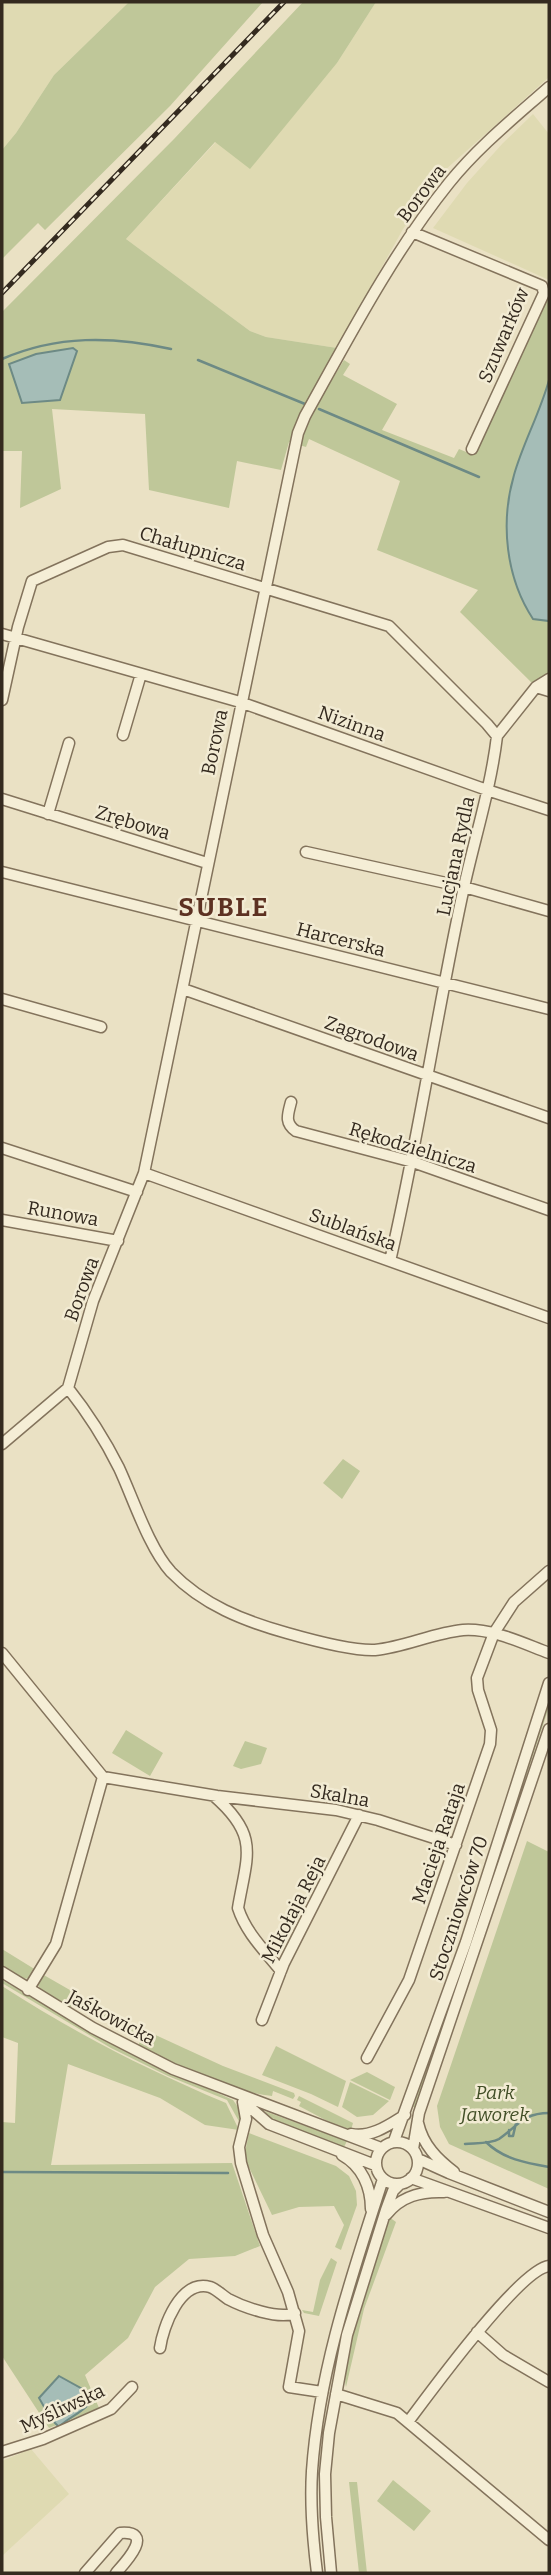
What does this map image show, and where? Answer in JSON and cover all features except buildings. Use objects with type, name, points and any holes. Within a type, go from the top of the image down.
[{"type":"street","name":"Borowa","points":[[68,1388],[93,1301],[144,1173],[293,448],[301,424],[412,232],[479,149],[549,87]]},
{"type":"street","name":"Szuwarków","points":[[412,232],[542,286],[544,293],[472,449]]},
{"type":"street","name":"Chałupnicza","points":[[2,700],[32,581],[108,547],[122,545],[265,588]]},
{"type":"street","points":[[265,588],[389,626],[497,736],[536,687],[549,679]]},
{"type":"street","name":"Nizinna","points":[[2,634],[240,702],[549,810]]},
{"type":"street","points":[[123,735],[141,674]]},
{"type":"street","points":[[536,687],[549,691]]},
{"type":"street","name":"Lucjana Rydla","points":[[390,1261],[413,1162],[464,887],[497,736]]},
{"type":"street","points":[[48,814],[69,743]]},
{"type":"street","name":"Zrębowa","points":[[2,799],[207,863]]},
{"type":"street","points":[[306,852],[464,887],[549,911]]},
{"type":"street","name":"Harcerska","points":[[2,872],[549,1009]]},
{"type":"street","name":"Zagrodowa","points":[[183,989],[549,1118]]},
{"type":"street","points":[[2,999],[101,1027]]},
{"type":"street","name":"Rękodzielnicza","points":[[290,1102],[287,1119],[296,1131],[413,1162],[549,1210]]},
{"type":"street","points":[[2,1148],[137,1192]]},
{"type":"street","name":"Sublańska","points":[[144,1173],[549,1318]]},
{"type":"street","name":"Runowa","points":[[2,1220],[118,1241]]},
{"type":"street","points":[[2,1444],[68,1388],[83,1407],[118,1466],[164,1561],[195,1594],[222,1610],[259,1625],[313,1640],[373,1650],[462,1630],[494,1633],[549,1653]]},
{"type":"street","name":"Macieja Rataja","points":[[367,2058],[409,1980],[492,1737],[477,1683],[494,1633],[514,1602],[549,1571]]},
{"type":"street","points":[[2,1653],[103,1777],[55,1944],[28,1990]]},
{"type":"street","name":"Stoczniowców 70","points":[[394,2141],[466,1942],[549,1683]]},
{"type":"street","name":"Stoczniowców 70","points":[[415,2154],[418,2119],[549,1729]]},
{"type":"street","name":"Skalna","points":[[103,1777],[214,1796],[336,1810],[456,1844]]},
{"type":"street","points":[[85,1796],[97,1797]]},
{"type":"street","points":[[214,1796],[235,1817],[246,1838],[248,1852],[238,1908],[241,1917],[246,1928],[281,1971]]},
{"type":"street","name":"Mikołaja Reja","points":[[262,2020],[281,1971],[359,1815]]},
{"type":"street","name":"Jaśkowicka","points":[[2,1972],[93,2028],[173,2068],[381,2148]]},
{"type":"street","name":"Jaśkowicka","points":[[211,2084],[243,2102],[269,2124],[346,2151],[375,2165]]},
{"type":"street","points":[[243,2102],[246,2119],[239,2147],[241,2163],[263,2235],[288,2292],[299,2331],[289,2387],[322,2392]]},
{"type":"street","points":[[334,2129],[358,2135],[370,2133],[405,2115]]},
{"type":"street","points":[[418,2119],[421,2134],[436,2158],[463,2178]]},
{"type":"street","points":[[400,2184],[383,2179],[375,2165],[377,2153],[394,2141],[401,2142],[415,2154],[463,2178],[549,2212]]},
{"type":"street","points":[[317,2142],[350,2160],[361,2172],[369,2189],[371,2213]]},
{"type":"street","points":[[331,2573],[325,2474],[347,2335],[393,2191],[411,2178],[418,2166],[415,2154]]},
{"type":"street","points":[[411,2178],[549,2228]]},
{"type":"street","points":[[317,2573],[312,2472],[322,2392],[335,2329],[383,2179]]},
{"type":"street","points":[[384,2218],[402,2199],[425,2192],[451,2193]]},
{"type":"street","points":[[408,2422],[477,2332],[537,2270],[549,2266]]},
{"type":"street","points":[[160,2348],[170,2315],[186,2294],[196,2288],[208,2287],[253,2310],[288,2315],[295,2313]]},
{"type":"street","points":[[477,2332],[503,2355],[549,2382]]},
{"type":"street","name":"Myśliwska","points":[[2,2452],[43,2439],[111,2409],[132,2387]]},
{"type":"street","points":[[336,2394],[397,2413],[549,2540]]},
{"type":"street","points":[[85,2573],[120,2533],[127,2533],[137,2541],[136,2549],[116,2573]]},
{"type":"shaded area","points":[[2,2],[129,2],[54,75],[2,150]]},
{"type":"shaded area","points":[[376,2],[549,2],[549,77],[444,171],[403,229],[337,348],[266,337],[250,331],[126,239],[216,142],[250,168],[337,63]]},
{"type":"shaded area","points":[[533,114],[549,134],[549,280],[433,228],[467,183]]},
{"type":"shaded area","points":[[31,2449],[69,2494],[2,2556],[2,2461]]},
{"type":"green space","points":[[129,2],[263,2],[170,106],[45,230],[38,223],[2,259],[2,150],[54,75]]},
{"type":"green space","points":[[303,2],[376,2],[337,63],[250,169],[215,142],[126,239],[250,331],[266,337],[337,348],[289,442],[281,470],[237,461],[229,508],[149,490],[145,414],[52,409],[61,489],[20,508],[22,451],[2,451],[2,312],[174,139]]},
{"type":"green space","points":[[549,289],[549,675],[532,683],[460,612],[478,590],[377,550],[400,481],[309,439],[306,447],[299,445],[313,411],[344,360],[350,364],[343,375],[397,404],[382,430],[454,458],[459,449],[471,454],[544,293]]},
{"type":"green space","points":[[343,1459],[360,1471],[342,1499],[323,1483]]},
{"type":"green space","points":[[549,1699],[549,1707],[416,2108],[413,2107]]},
{"type":"green space","points":[[126,1730],[163,1753],[150,1776],[112,1753]]},
{"type":"green space","points":[[245,1741],[267,1748],[261,1764],[241,1769],[233,1766]]},
{"type":"green space","name":"Park Jaworek","points":[[527,1841],[549,1852],[549,2189],[449,2144],[440,2127],[437,2106]]},
{"type":"green space","points":[[2,1949],[36,1970],[31,1978],[23,1979],[2,1965]]},
{"type":"green space","points":[[42,1974],[110,2013],[107,2018],[75,2000],[70,2009],[41,1991],[37,1983]]},
{"type":"green space","points":[[2,1980],[115,2046],[233,2100],[240,2110],[241,2125],[227,2100],[168,2076],[111,2048],[2,1983]]},
{"type":"green space","points":[[2,1986],[111,2049],[226,2103],[239,2130],[205,2125],[160,2098],[68,2064],[51,2165],[232,2163],[260,2246],[235,2256],[189,2259],[155,2287],[128,2338],[85,2375],[99,2408],[49,2428],[2,2356],[2,2122],[15,2123],[18,2043],[2,2037]]},
{"type":"green space","points":[[112,2015],[223,2066],[294,2093],[295,2096],[293,2099],[273,2091],[272,2096],[254,2093],[187,2069],[138,2046],[142,2037],[110,2020]]},
{"type":"green space","points":[[276,2046],[346,2081],[338,2107],[262,2075]]},
{"type":"green space","points":[[367,2072],[395,2087],[390,2100],[350,2080]]},
{"type":"green space","points":[[350,2082],[389,2101],[373,2115],[357,2117],[342,2107]]},
{"type":"green space","points":[[299,2096],[353,2123],[351,2130],[299,2106]]},
{"type":"green space","points":[[264,2111],[347,2141],[344,2147],[274,2120]]},
{"type":"green space","points":[[249,2133],[336,2166],[349,2176],[356,2191],[357,2205],[341,2250],[335,2247],[344,2225],[334,2206],[299,2207],[272,2215],[244,2157]]},
{"type":"green space","points":[[389,2217],[396,2222],[364,2309],[346,2387],[345,2374],[354,2330]]},
{"type":"green space","points":[[331,2258],[337,2262],[319,2316],[304,2313],[302,2310],[313,2312],[320,2280]]},
{"type":"green space","points":[[393,2480],[431,2511],[414,2531],[377,2501]]},
{"type":"green space","points":[[349,2482],[357,2482],[367,2573],[359,2573]]},
{"type":"water","points":[[73,348],[77,351],[60,400],[22,403],[9,364],[36,354]]},
{"type":"water","points":[[549,380],[549,621],[533,619],[517,586],[508,550],[507,512],[514,475]]},
{"type":"water","points":[[59,2376],[86,2391],[89,2404],[59,2427],[39,2398]]},
{"type":"waterway","points":[[2,359],[43,345],[85,340],[128,342],[171,349]]},
{"type":"waterway","points":[[198,360],[305,404]]},
{"type":"waterway","points":[[319,409],[479,477]]},
{"type":"waterway","points":[[465,2144],[496,2141],[521,2121],[533,2115],[549,2113]]},
{"type":"waterway","points":[[509,2130],[509,2136],[513,2136],[516,2123]]},
{"type":"waterway","points":[[486,2142],[507,2156],[549,2167]]},
{"type":"waterway","points":[[2,2172],[228,2173]]},
{"type":"railway","points":[[2,293],[284,2]]},
{"type":"district","name":"SUBLE","points":[[224,907]]}]
